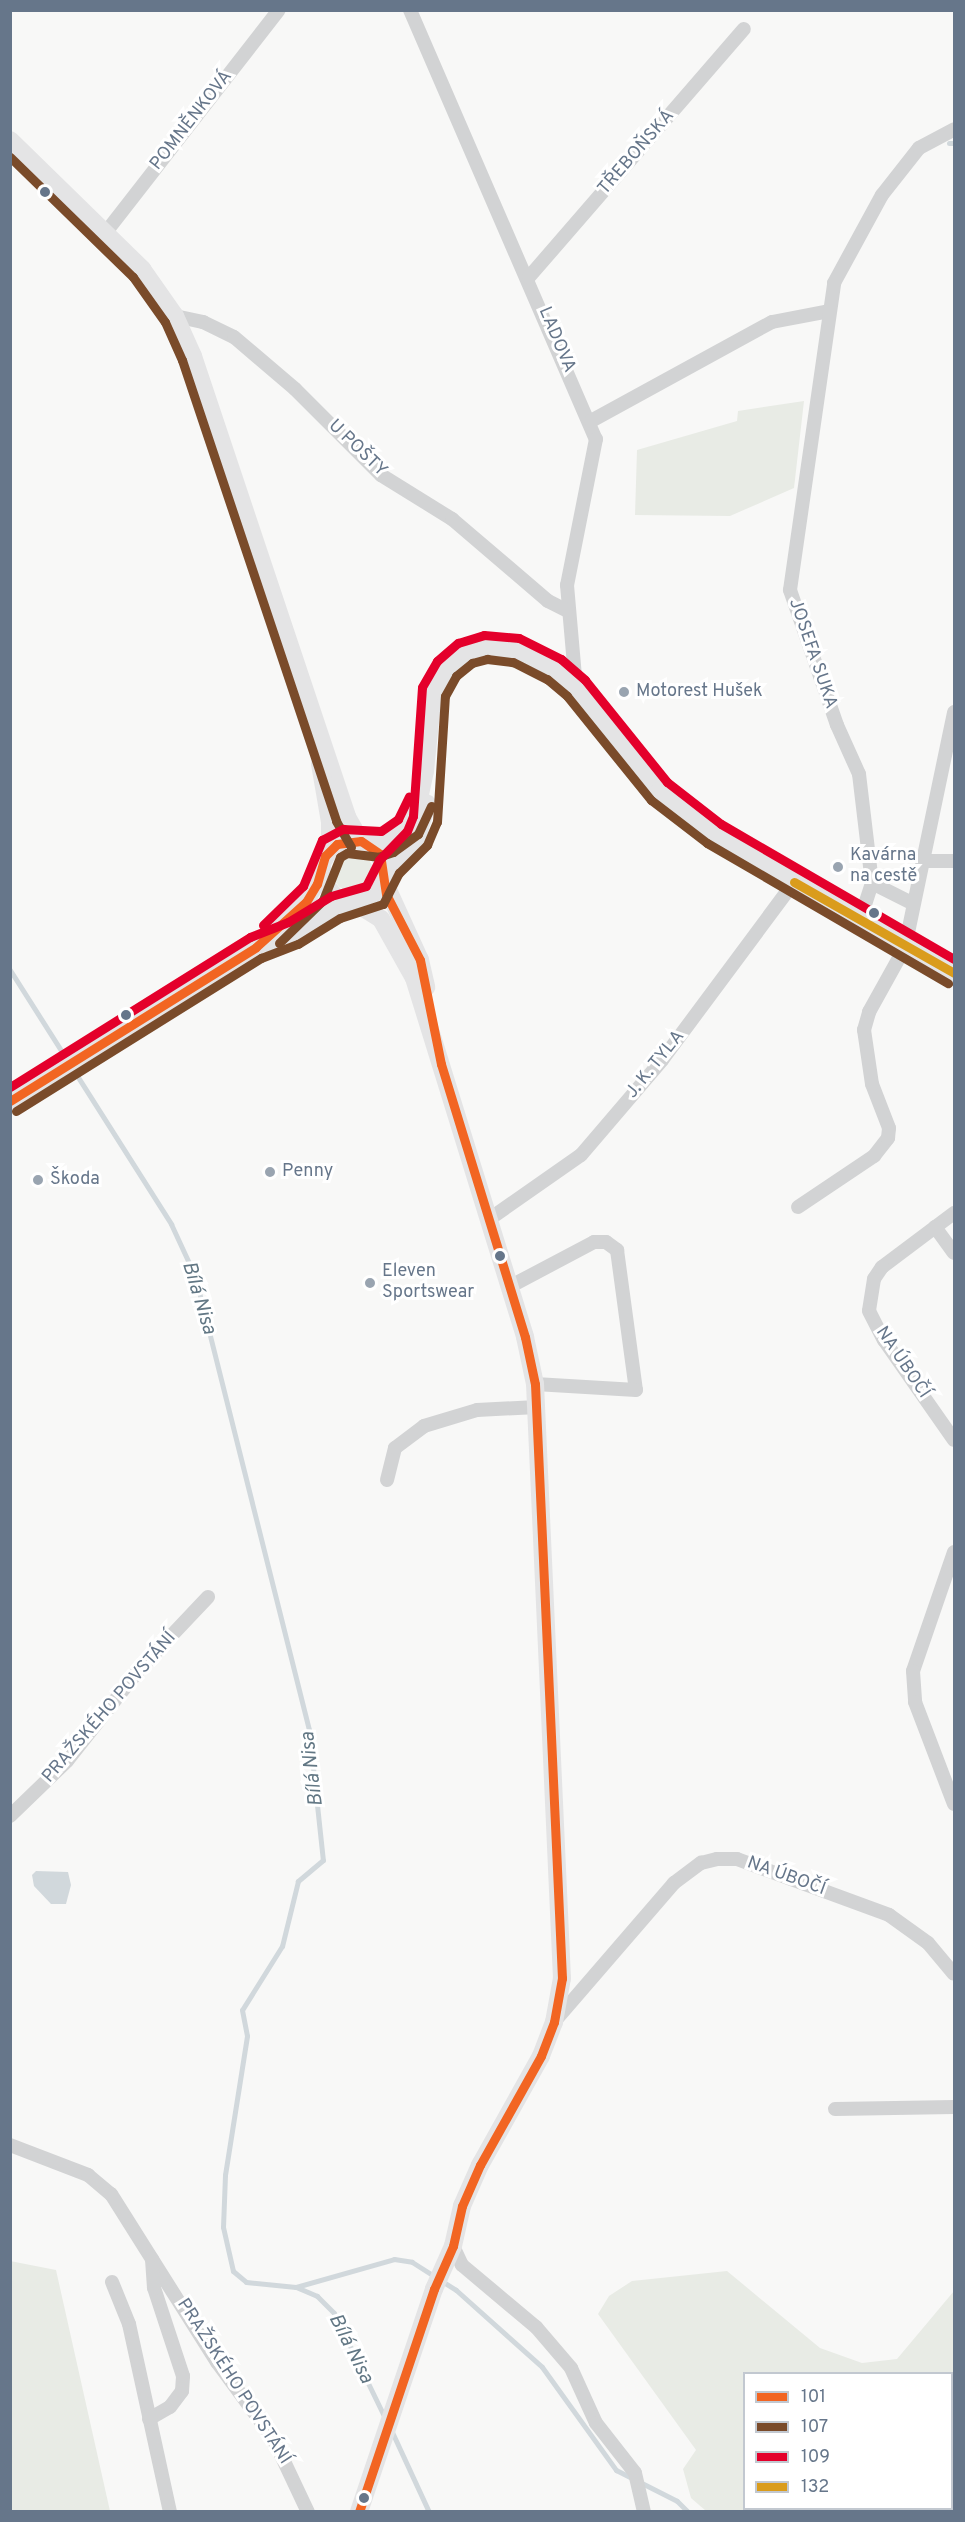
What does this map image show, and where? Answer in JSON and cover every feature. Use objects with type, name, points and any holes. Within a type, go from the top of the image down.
[{"type":"street","name":"POMNĚNKOVÁ","points":[[106,232],[279,10]]},
{"type":"street","name":"LADOVA","points":[[410,10],[529,277],[591,421],[596,439],[595,459],[567,585],[566,610],[576,688]]},
{"type":"street","name":"TŘEBOŇSKÁ","points":[[529,277],[744,29]]},
{"type":"street","name":"JOSEFA SUKA","points":[[860,920],[872,883],[859,774],[837,725],[790,590],[834,284],[882,195],[919,148],[954,129]]},
{"type":"street","points":[[10,140],[142,269],[175,316],[193,356],[351,827],[380,854],[384,878],[420,960],[436,1048]]},
{"type":"street","points":[[591,421],[772,322],[829,311]]},
{"type":"street","name":"U POŠTY","points":[[175,316],[203,322],[234,338],[295,389],[381,475],[452,519],[548,601],[566,610]]},
{"type":"street","points":[[330,849],[344,841],[383,844],[408,826],[420,803],[433,692],[447,668],[466,652],[486,647],[516,650],[554,669],[576,688],[659,791],[714,834],[905,947],[954,973]]},
{"type":"street","points":[[10,1101],[256,947],[306,902],[330,849],[326,796],[304,689]]},
{"type":"street","points":[[798,1207],[815,1192],[874,1156],[888,1138],[887,1119],[872,1084],[864,1030],[869,1012],[905,947],[912,903],[924,861],[954,712]]},
{"type":"street","points":[[256,947],[293,933],[335,907],[374,896],[392,862],[422,828],[427,802],[425,771]]},
{"type":"street","points":[[924,861],[954,861]]},
{"type":"street","points":[[321,872],[332,896],[353,903],[381,919],[403,954],[436,1048],[509,1287],[535,1384],[562,1978],[554,2022],[541,2056],[480,2165],[462,2206],[450,2254],[435,2289],[382,2450],[359,2511]]},
{"type":"street","name":"J. K. TYLA","points":[[488,1220],[581,1155],[662,1060],[794,882]]},
{"type":"street","points":[[872,883],[912,903]]},
{"type":"street","name":"NA ÚBOČÍ","points":[[954,1213],[882,1267],[874,1279],[868,1311],[884,1340],[949,1420],[954,1440]]},
{"type":"street","points":[[935,1227],[954,1253]]},
{"type":"street","points":[[509,1287],[594,1242],[606,1242],[617,1250],[636,1390],[535,1384]]},
{"type":"street","points":[[387,1480],[394,1448],[424,1426],[477,1410],[537,1407]]},
{"type":"street","points":[[954,1552],[913,1671],[915,1702],[954,1804]]},
{"type":"street","name":"PRAŽSKÉHO POVSTÁNÍ","points":[[10,1816],[67,1761],[138,1671],[208,1597]]},
{"type":"street","name":"NA ÚBOČÍ","points":[[554,2022],[674,1883],[701,1863],[717,1859],[737,1859],[889,1915],[928,1943],[954,1974]]},
{"type":"street","points":[[835,2109],[954,2108]]},
{"type":"street","name":"PRAŽSKÉHO POVSTÁNÍ","points":[[10,2145],[88,2175],[111,2194],[217,2362],[273,2438],[308,2511]]},
{"type":"street","points":[[450,2254],[536,2327],[572,2367],[596,2423],[635,2473],[644,2511]]},
{"type":"street","name":"PRAŽSKÉHO POVSTÁNÍ","points":[[148,2419],[170,2407],[182,2391],[183,2376],[154,2288],[152,2256]]},
{"type":"street","points":[[112,2282],[129,2324],[170,2511]]},
{"type":"shaded area","points":[[804,401],[794,488],[730,516],[635,515],[637,450],[737,421],[738,411]]},
{"type":"shaded area","points":[[353,852],[367,858],[373,872],[367,886],[353,892],[339,886],[333,872],[339,858]]},
{"type":"shaded area","points":[[36,1871],[68,1872],[71,1885],[66,1904],[51,1904],[34,1886],[32,1875]]},
{"type":"shaded area","points":[[10,2261],[56,2270],[110,2511],[11,2511]]},
{"type":"shaded area","points":[[727,2271],[820,2348],[862,2363],[897,2359],[954,2291],[954,2511],[706,2511],[691,2498],[683,2469],[696,2450],[598,2314],[609,2296],[632,2281]]},
{"type":"waterway","points":[[949,143],[954,143]]},
{"type":"waterway","name":"Bílá Nisa","points":[[10,970],[171,1224],[195,1276],[309,1730],[323,1860],[298,1881],[282,1946],[242,2010],[247,2036],[225,2175],[223,2227],[233,2271],[246,2282],[296,2287],[317,2296],[334,2313],[385,2418]]},
{"type":"waterway","points":[[296,2287],[394,2259],[412,2262],[456,2290],[542,2367],[616,2470],[677,2501],[688,2512]]},
{"type":"waterway","name":"Bílá Nisa","points":[[392,2432],[429,2512]]},
{"type":"transit line","name":"107","points":[[10,157],[133,277],[165,322],[182,360],[336,821],[351,847]]},
{"type":"transit line","name":"109","points":[[10,1087],[250,937],[288,922],[331,896],[366,886],[379,860],[407,831],[413,816],[422,687],[437,661],[458,643],[484,635],[519,638],[561,659],[585,680],[667,782],[721,824],[954,959]]},
{"type":"transit line","name":"107","points":[[16,1111],[261,958],[298,944],[340,918],[383,904],[399,873],[427,845],[437,822],[445,696],[456,676],[472,663],[487,659],[513,662],[547,679],[567,696],[651,800],[707,843],[948,983]]},
{"type":"transit line","name":"109","points":[[263,925],[303,886],[322,840],[343,829],[381,831],[398,819],[409,796]]},
{"type":"transit line","name":"107","points":[[279,943],[323,900],[340,857],[347,853],[378,857],[393,852],[418,834],[431,806]]},
{"type":"transit line","name":"101","points":[[10,1101],[256,947],[306,902],[317,884],[325,856],[337,844],[361,841],[380,854],[386,894],[420,960],[441,1064],[525,1337],[535,1384],[562,1978],[554,2022],[541,2056],[480,2165],[462,2206],[453,2246],[434,2289],[359,2512]]},
{"type":"transit line","name":"132","points":[[794,882],[954,973]]},
{"type":"place","name":"Motorest Hušek","points":[[624,692]]},
{"type":"place","name":"Kavárna na cestě","points":[[838,867]]},
{"type":"place","name":"Penny","points":[[270,1172]]},
{"type":"place","name":"Škoda","points":[[38,1180]]},
{"type":"place","name":"Eleven Sportswear","points":[[370,1283]]}]
